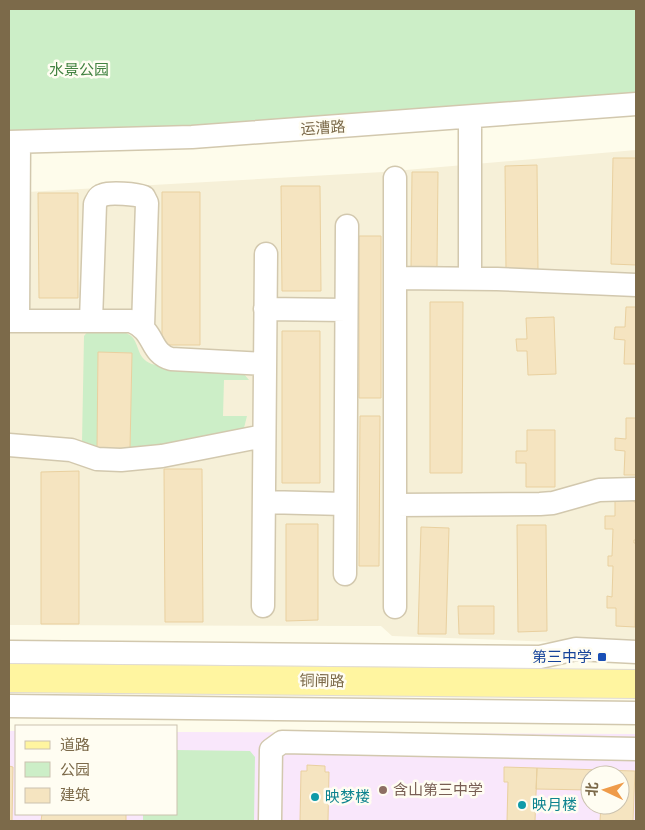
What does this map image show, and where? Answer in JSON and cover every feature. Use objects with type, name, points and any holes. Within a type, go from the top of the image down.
[{"type":"main road","name":"铜闸路","points":[[9,678],[636,684]]},
{"type":"street","name":"运漕路","points":[[14,142],[192,137],[636,104]]},
{"type":"street","points":[[470,117],[470,278]]},
{"type":"street","points":[[14,142],[14,321],[130,321],[143,327]]},
{"type":"street","points":[[395,178],[395,607]]},
{"type":"street","points":[[91,321],[95,204],[98,198],[104,194],[138,195],[144,197],[147,203],[143,327],[157,351],[163,357],[171,359],[265,364]]},
{"type":"street","points":[[345,574],[347,226]]},
{"type":"street","points":[[263,606],[266,254]]},
{"type":"street","points":[[395,278],[470,278],[636,285]]},
{"type":"street","points":[[265,309],[346,310]]},
{"type":"street","points":[[9,445],[71,450],[97,459],[120,460],[162,456],[264,436]]},
{"type":"street","points":[[395,505],[540,504],[553,503],[599,490],[636,489]]},
{"type":"street","points":[[264,502],[345,504]]},
{"type":"street","points":[[9,652],[540,657],[576,649],[636,652]]},
{"type":"street","points":[[9,706],[636,713]]},
{"type":"street","points":[[270,821],[271,750],[282,742],[636,749]]},
{"type":"shaded area","points":[[636,150],[636,645],[392,636],[381,626],[9,625],[9,193],[383,172]]},
{"type":"shaded area","name":"含山第三中学","points":[[9,731],[15,731],[15,815],[178,815],[178,732],[636,734],[636,821],[9,821]]},
{"type":"green space","name":"水景公园","points":[[9,9],[636,9],[636,96],[192,127],[9,133]]},
{"type":"green space","points":[[89,330],[114,330],[128,334],[135,341],[142,357],[155,365],[244,374],[249,380],[224,380],[223,416],[247,416],[244,428],[231,435],[130,449],[132,353],[98,352],[97,449],[88,449],[82,442],[84,336]]},
{"type":"green space","points":[[178,750],[250,751],[255,757],[254,821],[143,821],[143,815],[178,815]]},
{"type":"building","points":[[613,158],[636,158],[636,265],[611,264]]},
{"type":"building","points":[[537,165],[538,271],[506,271],[505,166]]},
{"type":"building","points":[[412,172],[438,172],[437,267],[411,267]]},
{"type":"building","points":[[281,186],[320,186],[321,291],[282,291]]},
{"type":"building","points":[[162,192],[200,192],[200,345],[162,345]]},
{"type":"building","points":[[38,193],[78,193],[78,298],[39,298]]},
{"type":"building","points":[[359,236],[381,236],[381,398],[359,398]]},
{"type":"building","points":[[430,302],[463,302],[462,473],[430,473]]},
{"type":"building","points":[[626,307],[636,307],[636,364],[624,364],[625,340],[614,339],[615,327],[625,327]]},
{"type":"building","points":[[554,317],[556,374],[528,375],[527,351],[517,351],[516,339],[527,339],[526,318]]},
{"type":"building","points":[[282,331],[320,331],[320,483],[282,483]]},
{"type":"building","points":[[98,352],[132,353],[130,449],[97,449]]},
{"type":"building","points":[[360,416],[380,416],[379,566],[359,566]]},
{"type":"building","points":[[626,418],[636,418],[636,475],[624,475],[625,451],[615,450],[615,438],[626,439]]},
{"type":"building","points":[[527,430],[555,430],[555,487],[526,487],[526,463],[516,463],[516,451],[527,451]]},
{"type":"building","points":[[164,469],[202,469],[203,622],[165,622]]},
{"type":"building","points":[[79,471],[79,624],[41,624],[41,472]]},
{"type":"building","points":[[615,497],[634,498],[634,502],[636,502],[636,540],[634,540],[634,543],[636,543],[635,627],[616,626],[616,608],[607,608],[607,596],[612,597],[613,566],[608,566],[608,556],[612,556],[613,529],[605,529],[605,516],[615,516]]},
{"type":"building","points":[[286,524],[318,524],[318,620],[286,621]]},
{"type":"building","points":[[517,525],[546,525],[547,631],[518,632]]},
{"type":"building","points":[[421,527],[449,528],[446,634],[418,634]]},
{"type":"building","points":[[458,606],[494,606],[494,634],[459,634]]},
{"type":"building","name":"映梦楼","points":[[307,765],[325,766],[325,772],[329,772],[328,821],[300,821],[301,771],[307,771]]},
{"type":"building","points":[[9,766],[13,767],[12,821],[9,821]]},
{"type":"building","name":"映月楼","points":[[504,767],[537,768],[535,821],[507,821],[508,782],[504,782]]},
{"type":"building","points":[[537,768],[580,769],[580,790],[536,789]]},
{"type":"building","points":[[630,771],[635,771],[633,821],[600,821],[600,815],[630,815]]},
{"type":"building","points":[[42,815],[126,815],[126,821],[41,821]]},
{"type":"place","name":"第三中学","points":[[602,657]]},
{"type":"place","name":"含山第三中学","points":[[383,790]]},
{"type":"place","name":"映梦楼","points":[[315,797]]},
{"type":"place","name":"映月楼","points":[[522,805]]}]
